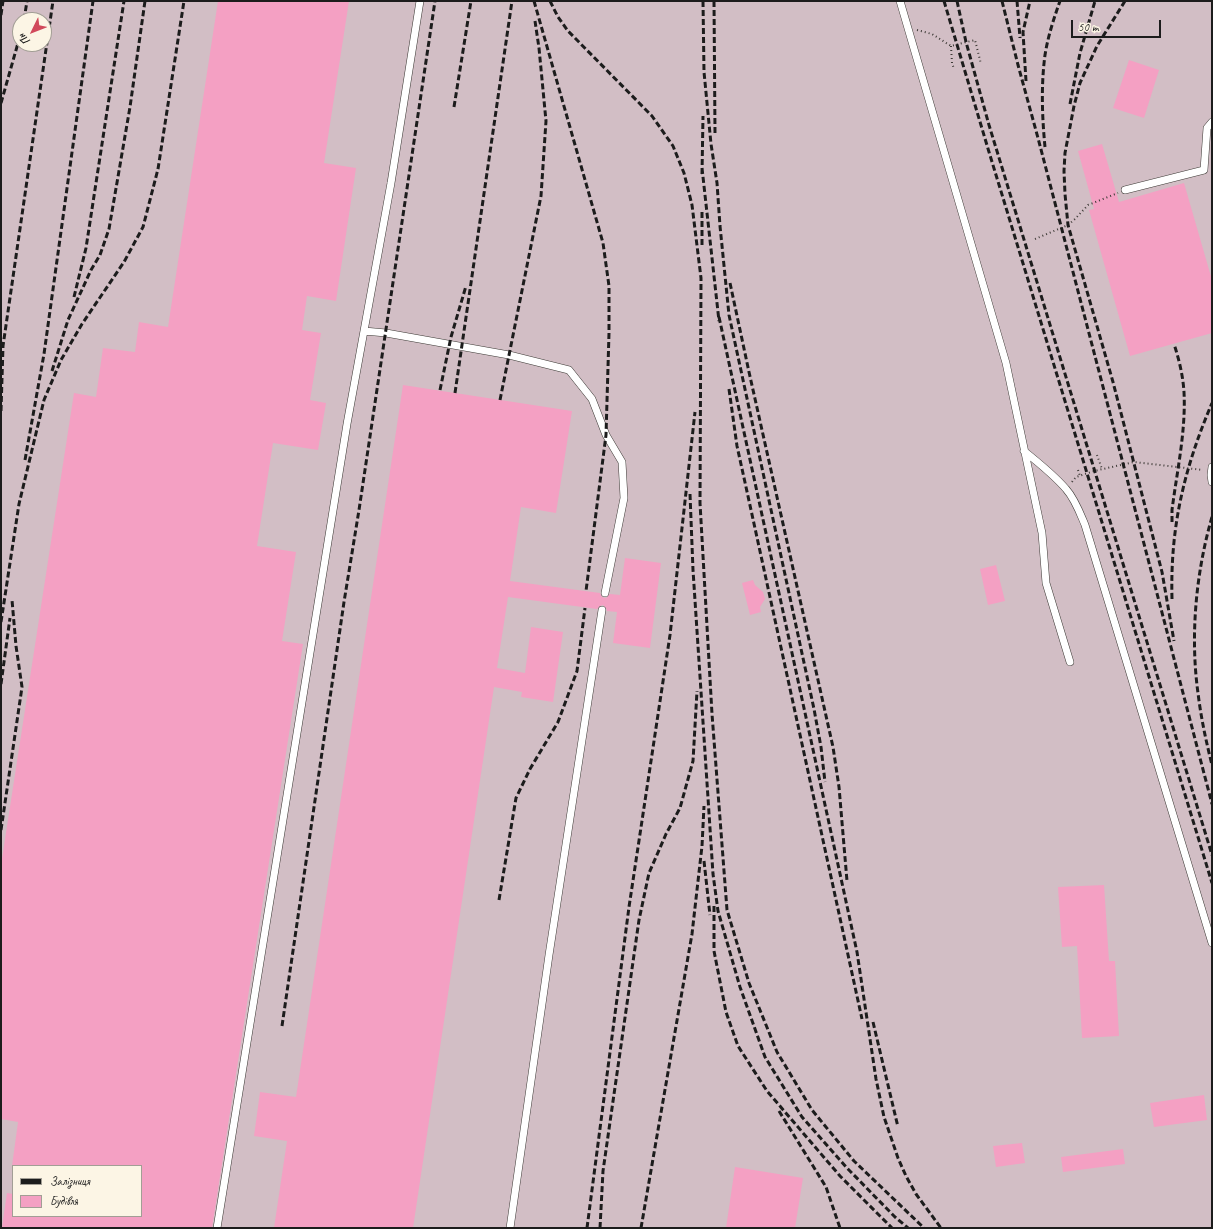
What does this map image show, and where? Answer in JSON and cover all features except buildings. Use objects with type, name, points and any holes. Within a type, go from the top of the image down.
[{"type":"lane","points":[[217,1228],[343,448],[392,183],[420,1]]},
{"type":"lane","points":[[900,1],[1006,363],[1042,533],[1046,583],[1070,662]]},
{"type":"lane","points":[[1125,190],[1204,170],[1207,128],[1212,122]]},
{"type":"lane","points":[[364,331],[386,333],[509,355],[569,370],[592,398],[606,434],[622,462],[624,498],[605,593]]},
{"type":"lane","points":[[1024,451],[1044,467],[1067,490],[1085,525],[1212,943]]},
{"type":"lane","points":[[1212,469],[1212,482]]},
{"type":"lane","points":[[510,1228],[549,955],[602,610]]},
{"type":"path","points":[[908,29],[920,30],[932,34],[952,46],[975,40],[981,64]]},
{"type":"path","points":[[952,46],[952,63],[954,69]]},
{"type":"path","points":[[1035,239],[1068,225],[1088,205],[1125,190]]},
{"type":"path","points":[[1097,456],[1102,469]]},
{"type":"path","points":[[1067,490],[1076,477],[1102,469],[1134,462],[1212,469]]},
{"type":"path","points":[[1078,470],[1080,476]]},
{"type":"shaded area","points":[[1,1],[1212,1],[1212,1228],[1,1228]]},
{"type":"railway","points":[[1,15],[3,1]]},
{"type":"railway","points":[[25,12],[27,1]]},
{"type":"railway","points":[[1,411],[3,346],[53,1]]},
{"type":"railway","points":[[25,460],[44,354],[93,1]]},
{"type":"railway","points":[[74,297],[86,248],[124,1]]},
{"type":"railway","points":[[52,371],[68,320],[91,270],[100,255],[109,229],[130,107],[145,1]]},
{"type":"railway","points":[[1,622],[19,504],[44,400],[61,360],[82,324],[124,262],[143,227],[158,169],[184,1]]},
{"type":"railway","points":[[282,1026],[344,602],[435,1]]},
{"type":"railway","points":[[454,107],[471,1]]},
{"type":"railway","points":[[455,393],[512,1]]},
{"type":"railway","points":[[534,1],[603,243],[609,286],[606,435],[586,591]]},
{"type":"railway","points":[[550,1],[558,17],[568,31],[652,116],[673,146],[684,173],[692,205],[701,278],[700,503],[712,714],[727,910],[749,983],[777,1052],[812,1110],[854,1161],[924,1228]]},
{"type":"railway","points":[[703,1],[704,72],[711,144],[717,183],[729,315],[814,709],[821,747],[825,782]]},
{"type":"railway","points":[[714,1],[715,133]]},
{"type":"railway","points":[[944,1],[1212,883]]},
{"type":"railway","points":[[957,1],[966,42],[989,125],[1212,855]]},
{"type":"railway","points":[[1002,1],[1212,804]]},
{"type":"railway","points":[[1017,1],[1020,38]]},
{"type":"railway","points":[[1026,81],[1023,32],[1030,1]]},
{"type":"railway","points":[[1045,147],[1042,101],[1044,66],[1049,34],[1060,1]]},
{"type":"railway","points":[[1070,104],[1080,53],[1095,1]]},
{"type":"railway","points":[[1125,1],[1097,46],[1080,83],[1065,153],[1065,194],[1068,225],[1113,382],[1162,572],[1174,641]]},
{"type":"railway","points":[[500,400],[541,196],[546,121],[535,21]]},
{"type":"railway","points":[[1,103],[15,52]]},
{"type":"railway","points":[[702,174],[703,116]]},
{"type":"railway","points":[[702,168],[719,321]]},
{"type":"railway","points":[[702,212],[702,248]]},
{"type":"railway","points":[[730,283],[833,747],[839,787],[847,881]]},
{"type":"railway","points":[[440,390],[451,337],[466,286]]},
{"type":"railway","points":[[719,317],[857,952],[876,1079],[884,1117],[898,1158],[906,1176],[916,1194],[941,1228]]},
{"type":"railway","points":[[1172,522],[1172,510],[1184,421],[1183,380],[1174,344]]},
{"type":"railway","points":[[729,389],[737,446],[862,1019]]},
{"type":"railway","points":[[1172,599],[1173,547],[1176,523],[1194,451],[1212,403]]},
{"type":"railway","points":[[587,1228],[629,907],[670,635],[695,412]]},
{"type":"railway","points":[[690,494],[693,570],[713,874],[718,911],[740,987],[765,1057],[802,1117],[847,1168],[895,1217],[908,1228]]},
{"type":"railway","points":[[1212,517],[1206,538],[1198,582],[1195,627],[1196,671],[1199,702],[1212,765]]},
{"type":"railway","points":[[1,830],[22,687],[16,646],[12,600]]},
{"type":"railway","points":[[499,900],[516,798],[530,769],[558,722],[577,671],[585,608]]},
{"type":"railway","points":[[1,684],[10,618]]},
{"type":"railway","points":[[600,1228],[603,1171],[639,920],[649,873],[666,834],[680,808],[693,761],[697,691]]},
{"type":"railway","points":[[641,1228],[692,934],[702,846],[704,806]]},
{"type":"railway","points":[[704,861],[710,915]]},
{"type":"railway","points":[[714,906],[714,951],[726,1012],[738,1046],[767,1091],[840,1176],[892,1228]]},
{"type":"railway","points":[[873,1022],[898,1127]]},
{"type":"railway","points":[[779,1111],[826,1187],[840,1228]]}]
